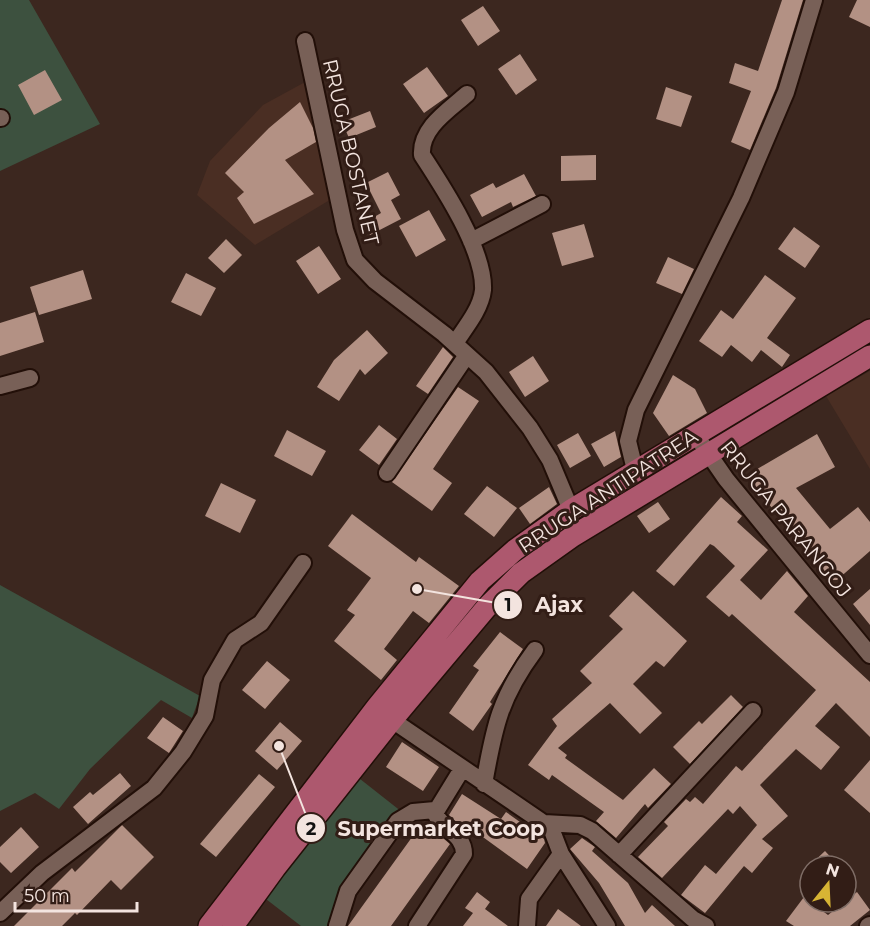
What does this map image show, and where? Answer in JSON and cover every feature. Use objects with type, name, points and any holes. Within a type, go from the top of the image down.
[{"type":"main road","name":"RRUGA ANTIPATREA","points":[[209,926],[377,707],[480,581],[515,550],[571,510],[870,330]]},
{"type":"main road","name":"RRUGA ANTIPATREA","points":[[233,926],[275,868],[392,720],[486,608],[521,573],[573,536],[706,453],[870,356]]},
{"type":"street","points":[[635,470],[628,441],[636,410],[741,198],[786,92],[814,0]]},
{"type":"street","name":"RRUGA BOSTANET","points":[[305,41],[345,230],[355,260],[375,281],[461,349],[486,372],[530,428],[550,460],[571,510]]},
{"type":"street","points":[[387,473],[461,349],[483,290],[482,275],[471,241],[422,155],[421,147],[431,127],[467,94]]},
{"type":"street","points":[[471,241],[542,204]]},
{"type":"street","points":[[0,386],[30,378]]},
{"type":"street","name":"RRUGA PARANGOJ","points":[[695,434],[706,453],[870,655]]},
{"type":"street","points":[[0,913],[42,873],[154,788],[183,752],[205,716],[212,680],[236,640],[261,623],[303,563]]},
{"type":"street","points":[[484,784],[495,725],[502,703],[513,681],[536,650]]},
{"type":"street","points":[[619,855],[753,711]]},
{"type":"street","points":[[392,720],[542,821],[554,832],[561,854],[607,926]]},
{"type":"street","points":[[435,810],[462,769]]},
{"type":"street","points":[[337,926],[348,891],[398,821],[413,812],[435,810]]},
{"type":"street","points":[[417,926],[464,854],[460,838],[438,819],[435,810]]},
{"type":"street","points":[[542,821],[580,825],[592,831],[693,920],[706,926]]},
{"type":"street","points":[[526,926],[529,899],[561,854]]},
{"type":"shaded area","points":[[307,81],[333,198],[255,245],[197,195],[210,161],[263,105]]},
{"type":"shaded area","points":[[870,371],[870,469],[826,396]]},
{"type":"green space","points":[[0,0],[29,0],[100,124],[0,171]]},
{"type":"green space","points":[[0,585],[200,696],[192,718],[161,700],[90,769],[59,809],[35,793],[0,811]]},
{"type":"green space","points":[[355,775],[402,812],[333,926],[301,926],[262,896]]},
{"type":"building","points":[[782,0],[803,0],[776,88],[750,150],[731,142],[751,91],[729,83],[735,63],[758,71]]},
{"type":"building","points":[[857,0],[870,0],[870,27],[849,17]]},
{"type":"building","points":[[483,6],[500,31],[478,46],[461,20]]},
{"type":"building","points":[[520,54],[537,80],[516,95],[498,69]]},
{"type":"building","points":[[427,67],[448,96],[424,113],[403,84]]},
{"type":"building","points":[[45,70],[62,100],[34,115],[18,85]]},
{"type":"building","points":[[666,87],[692,96],[681,127],[656,119]]},
{"type":"building","points":[[300,102],[313,128],[316,142],[285,160],[314,194],[254,224],[237,198],[244,192],[225,173],[269,128]]},
{"type":"building","points":[[370,111],[376,127],[349,138],[342,122]]},
{"type":"building","points":[[596,155],[596,180],[561,181],[561,156]]},
{"type":"building","points":[[388,172],[400,195],[391,200],[401,219],[370,235],[364,223],[381,213],[366,183]]},
{"type":"building","points":[[524,174],[536,196],[513,207],[511,202],[482,217],[470,195],[493,183],[496,188]]},
{"type":"building","points":[[429,210],[446,240],[416,257],[399,226]]},
{"type":"building","points":[[584,224],[594,257],[562,266],[552,233]]},
{"type":"building","points":[[794,227],[820,246],[805,268],[778,249]]},
{"type":"building","points":[[226,239],[242,255],[224,273],[208,258]]},
{"type":"building","points":[[319,246],[341,279],[318,294],[296,261]]},
{"type":"building","points":[[668,257],[694,269],[682,294],[656,283]]},
{"type":"building","points":[[83,270],[92,299],[39,315],[30,287]]},
{"type":"building","points":[[186,273],[216,288],[201,316],[171,302]]},
{"type":"building","points":[[765,275],[796,298],[767,338],[790,355],[782,367],[761,350],[752,362],[731,345],[722,357],[699,341],[721,310],[733,319]]},
{"type":"building","points":[[35,312],[44,342],[0,356],[0,323]]},
{"type":"building","points":[[367,330],[388,353],[365,375],[360,369],[339,401],[317,387],[334,360]]},
{"type":"building","points":[[443,347],[453,357],[428,394],[416,386]]},
{"type":"building","points":[[533,356],[549,381],[525,397],[509,372]]},
{"type":"building","points":[[673,375],[695,389],[707,413],[669,436],[653,413]]},
{"type":"building","points":[[458,387],[479,401],[433,469],[452,483],[432,511],[392,482]]},
{"type":"building","points":[[379,425],[397,439],[379,465],[359,450]]},
{"type":"building","points":[[287,430],[326,451],[312,476],[274,456]]},
{"type":"building","points":[[615,431],[621,457],[604,467],[591,444]]},
{"type":"building","points":[[578,433],[591,456],[570,468],[557,445]]},
{"type":"building","points":[[817,434],[835,467],[796,488],[830,529],[858,507],[870,522],[870,551],[837,580],[832,580],[767,502],[765,503],[747,475]]},
{"type":"building","points":[[221,483],[256,500],[240,533],[205,516]]},
{"type":"building","points":[[487,486],[517,508],[494,537],[464,514]]},
{"type":"building","points":[[549,487],[557,504],[530,524],[519,508]]},
{"type":"building","points":[[721,497],[742,516],[737,522],[768,550],[740,580],[761,600],[787,571],[808,596],[794,612],[870,682],[870,737],[836,703],[815,726],[840,747],[821,770],[796,749],[760,785],[788,816],[762,839],[773,848],[752,873],[744,866],[705,913],[681,895],[705,865],[716,874],[757,825],[740,806],[733,814],[728,809],[662,878],[638,857],[668,826],[664,822],[686,799],[690,802],[695,797],[703,804],[736,766],[742,771],[816,690],[732,614],[729,617],[706,597],[735,566],[714,546],[710,544],[674,586],[656,571]]},
{"type":"building","points":[[658,502],[670,519],[649,533],[637,516]]},
{"type":"building","points":[[352,514],[416,562],[419,557],[459,586],[429,623],[413,611],[384,649],[397,660],[381,680],[334,641],[355,615],[347,610],[371,578],[328,546]]},
{"type":"building","points":[[870,589],[870,625],[853,604]]},
{"type":"building","points":[[633,591],[687,641],[664,667],[656,661],[633,684],[662,713],[640,734],[610,703],[558,748],[567,755],[565,758],[623,800],[654,768],[671,784],[648,808],[645,804],[616,838],[596,821],[604,812],[552,775],[549,780],[528,765],[557,726],[552,719],[592,683],[580,671],[623,629],[609,616]]},
{"type":"building","points":[[500,632],[523,649],[490,702],[492,704],[473,731],[449,713],[479,670],[473,666]]},
{"type":"building","points":[[267,661],[290,680],[265,709],[242,690]]},
{"type":"building","points":[[731,695],[743,707],[690,764],[673,747],[699,721],[702,724]]},
{"type":"building","points":[[163,717],[183,731],[169,753],[147,738]]},
{"type":"building","points":[[280,722],[302,741],[277,770],[255,751]]},
{"type":"building","points":[[402,742],[439,767],[423,791],[386,767]]},
{"type":"building","points":[[870,760],[870,813],[844,790]]},
{"type":"building","points":[[120,773],[131,786],[88,824],[73,807],[90,792],[93,795]]},
{"type":"building","points":[[259,774],[275,787],[216,857],[200,844]]},
{"type":"building","points":[[462,794],[501,819],[506,812],[544,839],[545,843],[527,869],[476,832],[473,836],[449,815]]},
{"type":"building","points":[[122,825],[154,857],[121,890],[111,880],[77,915],[75,913],[62,926],[14,926],[72,868],[75,872]]},
{"type":"building","points":[[420,826],[435,836],[437,833],[450,844],[391,926],[348,926]]},
{"type":"building","points":[[21,827],[39,847],[11,873],[0,862],[0,847]]},
{"type":"building","points":[[582,838],[595,847],[592,851],[628,883],[645,913],[652,905],[675,926],[625,926],[599,883],[570,849]]},
{"type":"building","points":[[477,892],[490,902],[485,909],[508,926],[463,926],[473,913],[465,908]]},
{"type":"building","points":[[858,893],[870,910],[850,926],[794,926],[786,921],[798,905],[798,914],[858,914]]},
{"type":"building","points":[[558,909],[581,926],[546,926]]},
{"type":"place","name":"Ajax","points":[[417,589]]},
{"type":"place","name":"Supermarket Coop","points":[[279,746]]}]
